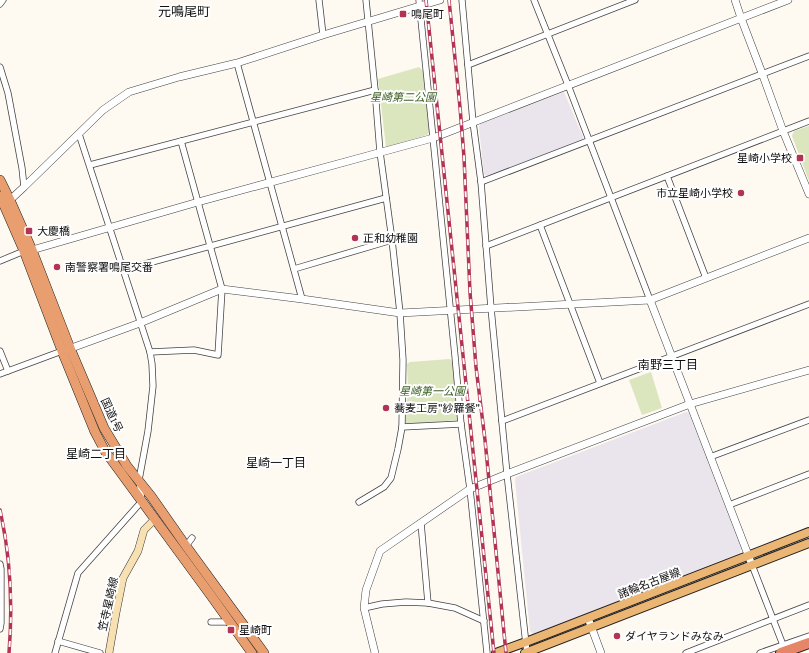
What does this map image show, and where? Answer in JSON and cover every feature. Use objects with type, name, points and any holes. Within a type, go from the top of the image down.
[{"type":"highway","name":"国道1号","points":[[0,180],[5,200],[28,251],[66,350],[95,432],[105,451],[252,653]]},
{"type":"highway","name":"国道1号","points":[[66,350],[104,428],[127,466],[139,480],[264,653]]},
{"type":"highway","points":[[782,649],[809,643]]},
{"type":"main road","name":"笠寺星崎線","points":[[109,653],[123,578],[138,551],[144,530],[155,519]]},
{"type":"main road","name":"諸輪名古屋線","points":[[496,653],[809,532]]},
{"type":"main road","name":"諸輪名古屋線","points":[[527,653],[809,543]]},
{"type":"street","points":[[0,4],[3,0]]},
{"type":"street","points":[[319,0],[323,35]]},
{"type":"street","points":[[359,502],[384,487],[390,478],[402,427],[403,360],[400,314],[380,152],[366,0]]},
{"type":"street","points":[[5,200],[24,187],[103,110],[129,92],[179,77],[237,63],[368,22],[420,3],[440,0]]},
{"type":"street","points":[[462,0],[481,182],[491,308],[507,474],[527,653]]},
{"type":"street","points":[[534,0],[773,619],[782,649]]},
{"type":"street","points":[[468,65],[636,0]]},
{"type":"street","points":[[735,0],[783,131],[807,185],[809,194]]},
{"type":"street","points":[[0,261],[28,251],[198,202],[433,138],[788,0]]},
{"type":"street","points":[[420,3],[461,424],[470,489],[487,653]]},
{"type":"street","points":[[481,182],[809,56]]},
{"type":"street","points":[[237,63],[302,299]]},
{"type":"street","points":[[0,66],[8,93],[22,168],[24,187]]},
{"type":"street","points":[[90,165],[375,90]]},
{"type":"street","points":[[486,246],[809,121]]},
{"type":"street","points":[[55,653],[78,573],[142,501],[139,480],[148,431],[153,386],[150,352],[79,134]]},
{"type":"street","points":[[150,352],[194,350],[218,355],[222,289],[181,141]]},
{"type":"street","points":[[666,176],[706,278]]},
{"type":"street","points":[[123,270],[386,198]]},
{"type":"street","points":[[540,226],[600,383]]},
{"type":"street","points":[[0,374],[140,322],[222,289],[302,299],[400,314],[650,300],[809,238]]},
{"type":"street","points":[[294,269],[392,240]]},
{"type":"street","points":[[502,421],[809,304]]},
{"type":"street","points":[[0,351],[8,371]]},
{"type":"street","points":[[375,653],[364,608],[366,590],[380,551],[470,489],[690,404],[809,370]]},
{"type":"street","points":[[710,457],[809,420]]},
{"type":"street","points":[[402,427],[461,424]]},
{"type":"street","points":[[729,505],[809,474]]},
{"type":"street","points":[[421,523],[428,603]]},
{"type":"street","points":[[186,546],[192,538]]},
{"type":"street","points":[[0,567],[0,629]]},
{"type":"street","points":[[364,608],[382,604],[406,602],[428,603],[455,608],[484,620]]},
{"type":"street","points":[[686,653],[809,605]]},
{"type":"street","points":[[588,618],[601,653]]},
{"type":"street","points":[[211,622],[230,622]]},
{"type":"street","points":[[760,653],[782,649],[809,636]]},
{"type":"street","points":[[58,641],[100,653]]},
{"type":"shaded area","points":[[564,92],[583,140],[487,176],[484,174],[479,127],[480,124]]},
{"type":"shaded area","points":[[686,412],[689,413],[741,548],[740,553],[533,634],[530,631],[515,480],[516,477]]},
{"type":"green space","name":"星崎第二公園","points":[[419,67],[423,71],[429,132],[427,135],[386,147],[378,79]]},
{"type":"green space","points":[[809,126],[809,181],[792,136],[794,131]]},
{"type":"green space","name":"星崎第一公園","points":[[450,359],[454,363],[459,420],[408,424],[405,422],[408,390],[407,364],[410,362]]},
{"type":"green space","points":[[651,372],[662,408],[642,415],[629,380]]},
{"type":"railway","points":[[426,0],[494,653]]},
{"type":"railway","points":[[449,0],[464,157],[470,292],[476,367],[485,440],[506,653]]},
{"type":"railway","points":[[0,510],[9,564],[11,599],[9,653]]},
{"type":"place","name":"鳴尾町","points":[[403,14]]},
{"type":"place","name":"星崎小学校","points":[[800,158]]},
{"type":"place","name":"市立星崎小学校","points":[[741,193]]},
{"type":"place","name":"大慶橋","points":[[29,231]]},
{"type":"place","name":"正和幼稚園","points":[[355,238]]},
{"type":"place","name":"南警察署鳴尾交番","points":[[57,267]]},
{"type":"place","name":"蕎麦工房\"紗羅餐\"","points":[[386,408]]},
{"type":"place","name":"星崎町","points":[[231,630]]},
{"type":"place","name":"ダイヤランドみなみ","points":[[617,636]]},
{"type":"district","name":"元鳴尾町","points":[[184,11]]},
{"type":"district","name":"南野三丁目","points":[[668,365]]},
{"type":"district","name":"星崎二丁目","points":[[96,454]]},
{"type":"district","name":"星崎一丁目","points":[[276,463]]}]
